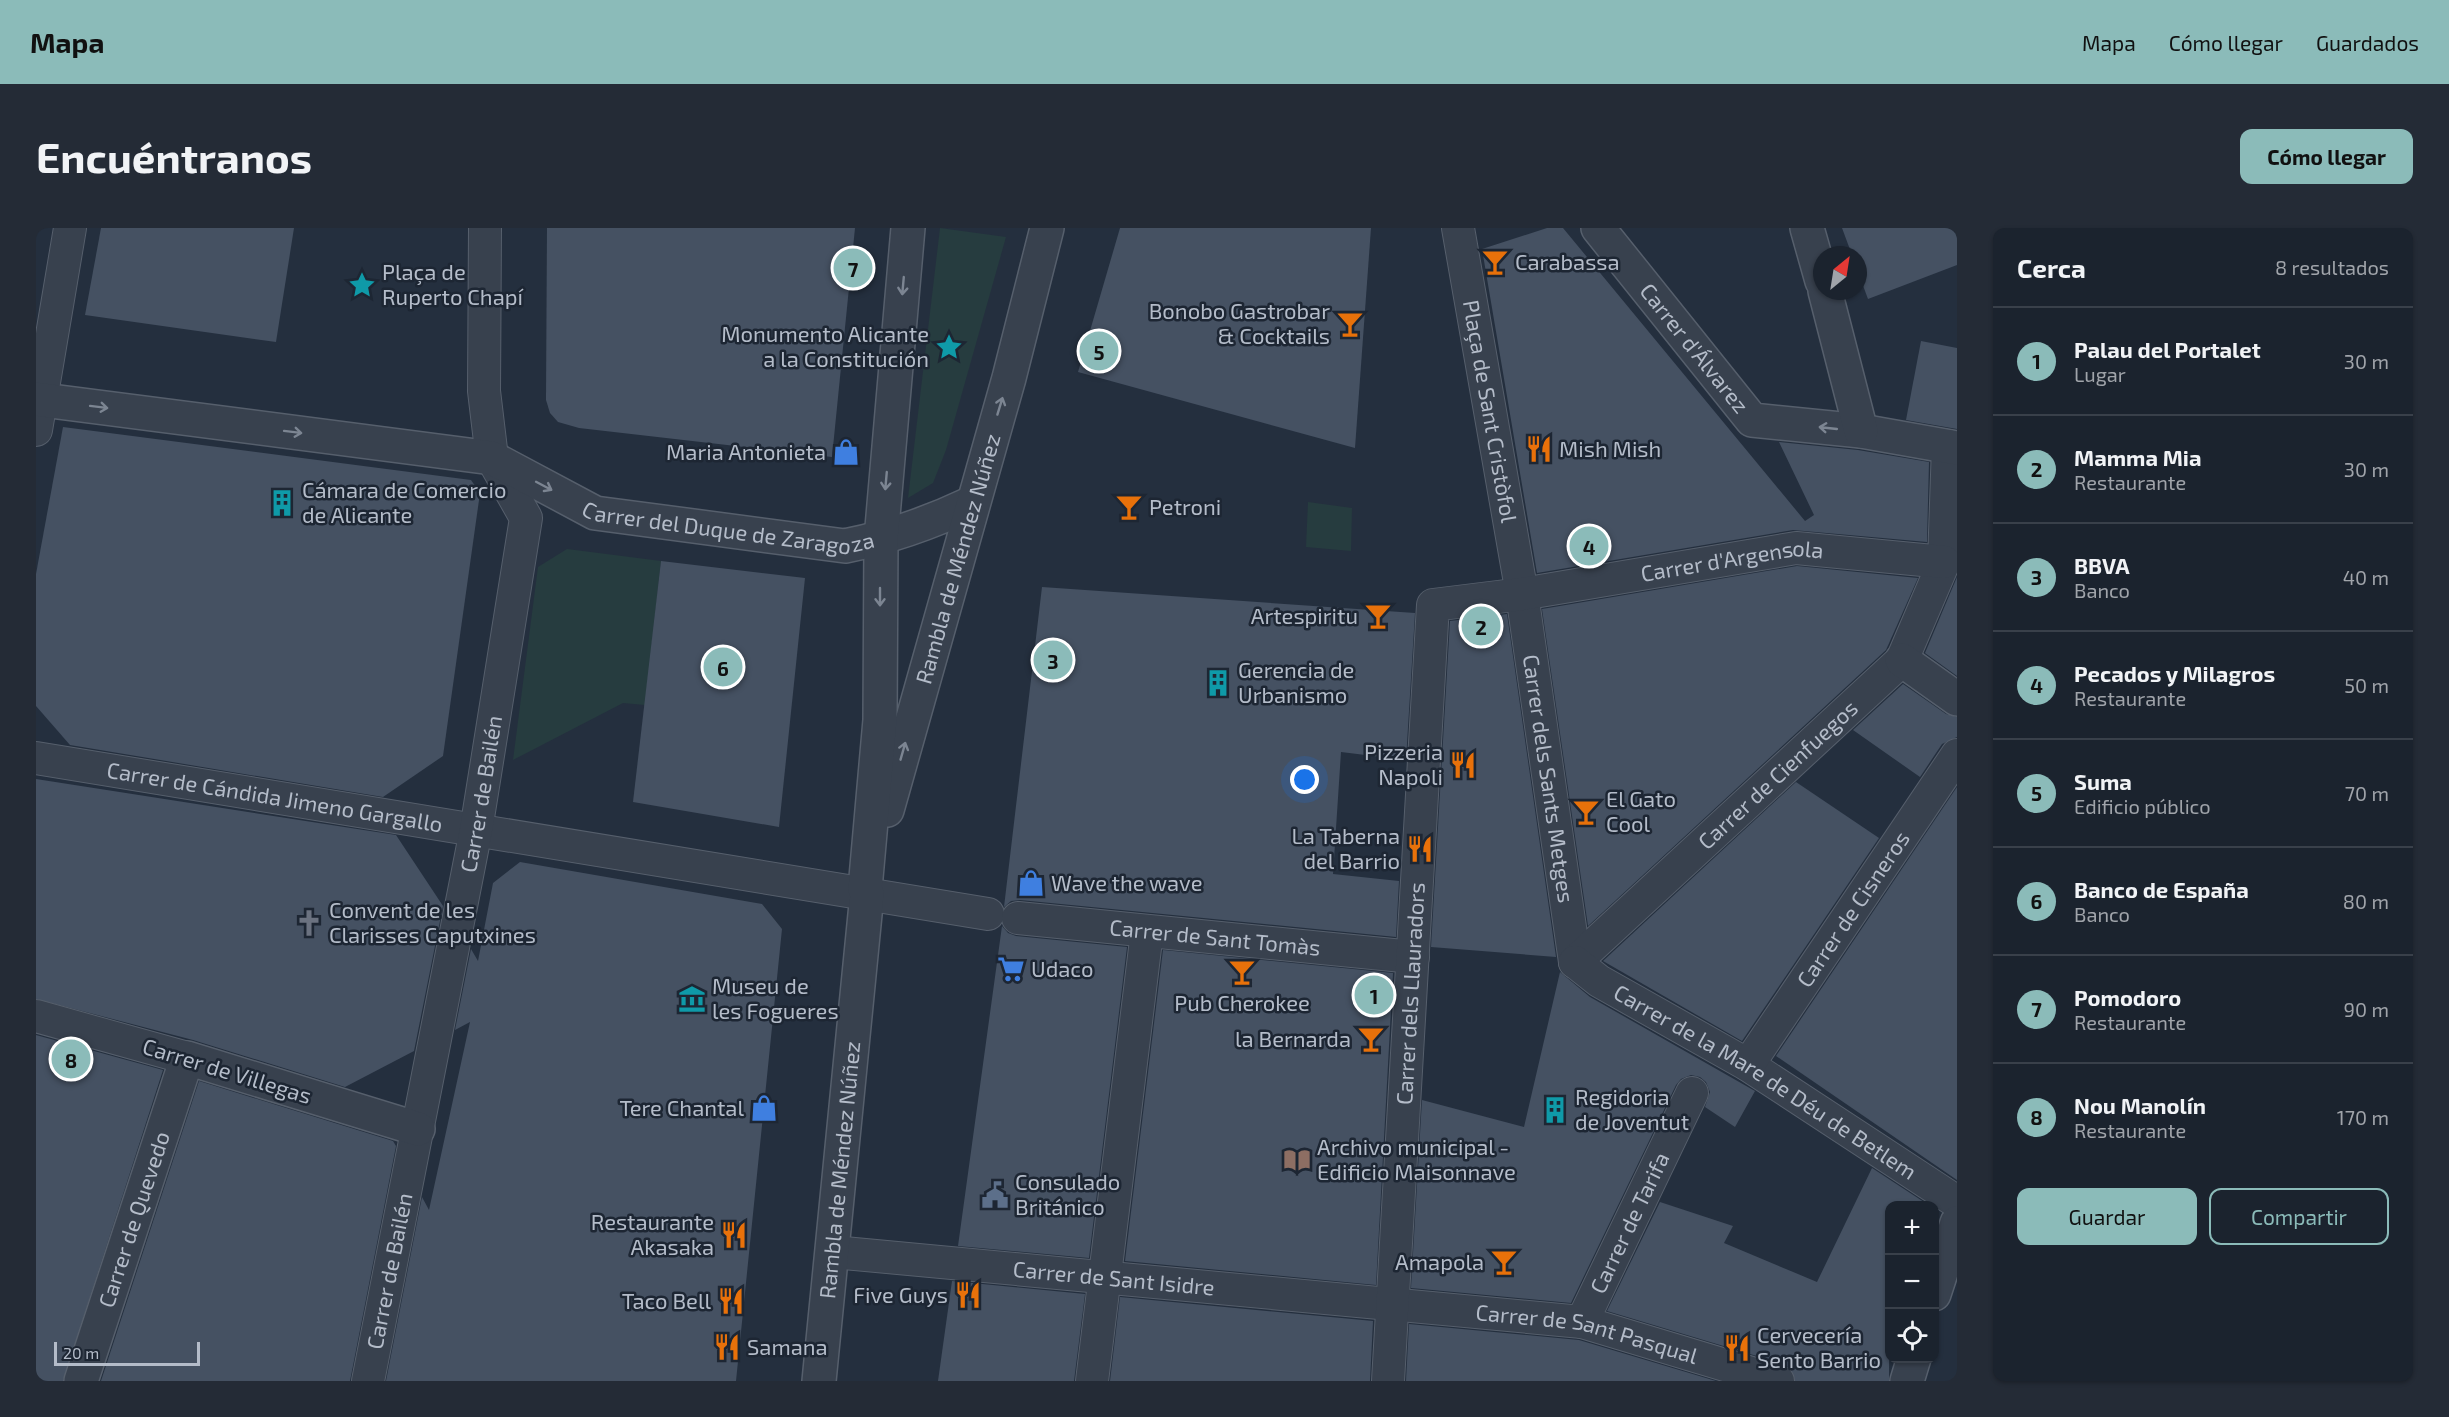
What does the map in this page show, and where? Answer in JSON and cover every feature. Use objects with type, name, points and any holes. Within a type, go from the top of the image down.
[{"type":"street","points":[[70,228],[38,409],[492,458],[484,391],[485,228]]},
{"type":"street","name":"Rambla de Méndez Núñez","points":[[819,1381],[833,1252],[880,720],[881,538],[908,228]]},
{"type":"street","name":"Rambla de Méndez Núñez","points":[[866,891],[972,503],[1009,378],[1047,228]]},
{"type":"street","name":"Plaça de Sant Cristòfol","points":[[1458,228],[1522,594]]},
{"type":"street","name":"Carrer d'Álvarez","points":[[1598,228],[1752,420],[1860,431],[1952,447]]},
{"type":"street","points":[[1807,228],[1813,249]]},
{"type":"street","points":[[1827,300],[1860,431]]},
{"type":"street","points":[[1944,562],[1952,447]]},
{"type":"street","name":"Carrer del Duque de Zaragoza","points":[[492,458],[595,513],[845,546],[881,538],[932,522],[972,503]]},
{"type":"street","name":"Carrer de Bailén","points":[[368,1381],[476,830],[526,518],[492,458]]},
{"type":"street","name":"Carrer d'Argensola","points":[[1433,605],[1522,594],[1796,548],[1944,562]]},
{"type":"street","name":"Carrer de Cienfuegos","points":[[1575,962],[1902,660],[1944,562]]},
{"type":"street","name":"Carrer dels Sants Metges","points":[[1522,594],[1575,962]]},
{"type":"street","name":"Carrer dels Llauradors","points":[[1388,1381],[1433,605]]},
{"type":"street","points":[[1902,660],[1957,699]]},
{"type":"street","name":"Carrer de Cisneros","points":[[1748,1065],[1957,755]]},
{"type":"street","name":"Carrer de Cándida Jimeno Gargallo","points":[[36,758],[866,891]]},
{"type":"street","name":"Carrer de Sant Tomàs","points":[[866,891],[1003,916],[1413,957]]},
{"type":"street","points":[[1092,1381],[1147,932]]},
{"type":"street","name":"Carrer de la Mare de Déu de Betlem","points":[[1575,962],[1599,981],[1748,1065],[1957,1202]]},
{"type":"street","name":"Carrer de Villegas","points":[[36,1016],[187,1058],[418,1129]]},
{"type":"street","name":"Carrer de Quevedo","points":[[81,1381],[187,1058]]},
{"type":"street","name":"Carrer de Tarifa","points":[[1582,1322],[1692,1093]]},
{"type":"street","points":[[1939,1281],[1957,1223]]},
{"type":"street","name":"Carrer de Sant Isidre","points":[[833,1252],[1393,1306]]},
{"type":"street","name":"Carrer de Sant Pasqual","points":[[1393,1306],[1582,1322],[1778,1381]]},
{"type":"street","points":[[1907,1381],[1913,1363]]},
{"type":"green space","points":[[940,228],[1006,237],[946,450],[933,483],[908,498]]},
{"type":"green space","points":[[1308,502],[1352,508],[1351,551],[1306,547]]},
{"type":"green space","points":[[567,549],[661,561],[645,705],[623,703],[513,760],[538,567]]},
{"type":"building","points":[[101,228],[294,228],[276,342],[85,315]]},
{"type":"building","points":[[547,228],[855,228],[832,457],[579,428],[558,422],[550,413],[546,400]]},
{"type":"building","points":[[1120,228],[1371,228],[1355,448],[1078,372]]},
{"type":"building","points":[[1547,228],[1563,228],[1805,521],[1814,515],[1779,442],[1858,450],[1929,462],[1927,542],[1793,530],[1537,573],[1482,249]]},
{"type":"building","points":[[1842,228],[1957,228],[1957,265],[1868,299],[1867,246],[1849,246]]},
{"type":"building","points":[[1921,341],[1957,348],[1957,429],[1906,420]]},
{"type":"building","points":[[63,427],[471,480],[480,493],[443,756],[383,797],[70,745],[36,706],[36,574]]},
{"type":"building","points":[[661,561],[805,578],[779,827],[633,802]]},
{"type":"building","points":[[1797,566],[1918,578],[1886,650],[1588,926],[1542,609]]},
{"type":"building","points":[[1957,577],[1957,676],[1925,653]]},
{"type":"building","name":"Gerencia de Urbanismo","points":[[1042,587],[1415,613],[1406,760],[1341,752],[1333,874],[1399,881],[1396,937],[1020,900],[1011,901],[1004,907]]},
{"type":"building","points":[[1507,614],[1556,957],[1431,947],[1450,621]]},
{"type":"building","points":[[1903,684],[1946,714],[1957,717],[1957,737],[1942,744],[1920,777],[1853,730]]},
{"type":"building","points":[[36,779],[396,835],[443,906],[414,1051],[345,1087],[193,1040],[36,999]]},
{"type":"building","points":[[1796,782],[1879,838],[1742,1041],[1603,961]]},
{"type":"building","points":[[1957,787],[1957,1180],[1776,1056]]},
{"type":"building","points":[[520,862],[762,904],[782,929],[736,1381],[386,1381],[422,1197],[429,1210],[470,1022],[455,1030],[471,949],[478,961],[493,883]]},
{"type":"building","points":[[1002,926],[1008,933],[1016,936],[1127,947],[1089,1258],[958,1246]]},
{"type":"building","points":[[1163,950],[1393,973],[1376,1285],[1125,1261]]},
{"type":"building","points":[[1560,972],[1590,997],[1755,1091],[1735,1127],[1705,1107],[1710,1092],[1706,1082],[1700,1077],[1691,1075],[1681,1079],[1676,1085],[1571,1303],[1411,1288],[1422,1100],[1524,1127]]},
{"type":"building","points":[[36,1035],[163,1070],[63,1381],[36,1381]]},
{"type":"building","points":[[199,1081],[393,1141],[396,1146],[350,1381],[101,1381]]},
{"type":"building","points":[[1872,1168],[1922,1201],[1885,1201],[1885,1363],[1889,1363],[1889,1381],[1795,1381],[1791,1369],[1783,1364],[1607,1311],[1660,1202],[1733,1226],[1724,1243],[1817,1282]]},
{"type":"building","points":[[952,1281],[1085,1294],[1074,1381],[938,1381]]},
{"type":"building","points":[[1120,1297],[1373,1321],[1370,1381],[1110,1381]]},
{"type":"building","points":[[1409,1324],[1579,1340],[1716,1381],[1406,1381]]},
{"type":"place","name":"Carabassa","points":[[1495,262]]},
{"type":"place","name":"Pomodoro","points":[[853,268]]},
{"type":"place","name":"Plaça de Ruperto Chapí","points":[[362,285]]},
{"type":"place","name":"Bonobo Gastrobar & Cocktails","points":[[1350,324]]},
{"type":"place","name":"Monumento Alicante a la Constitución","points":[[949,347]]},
{"type":"place","name":"Suma","points":[[1099,351]]},
{"type":"place","name":"Mish Mish","points":[[1539,449]]},
{"type":"place","name":"Maria Antonieta","points":[[846,452]]},
{"type":"place","name":"Cámara de Comercio de Alicante","points":[[282,503]]},
{"type":"place","name":"Petroni","points":[[1129,507]]},
{"type":"place","name":"Pecados y Milagros","points":[[1589,546]]},
{"type":"place","name":"Artespiritu","points":[[1378,616]]},
{"type":"place","name":"Mamma Mia","points":[[1481,626]]},
{"type":"place","name":"BBVA","points":[[1053,660]]},
{"type":"place","name":"Banco de España","points":[[723,667]]},
{"type":"place","name":"Gerencia de Urbanismo","points":[[1218,683]]},
{"type":"place","name":"Pizzeria Napoli","points":[[1463,765]]},
{"type":"place","name":"El Gato Cool","points":[[1586,812]]},
{"type":"place","name":"La Taberna del Barrio","points":[[1420,849]]},
{"type":"place","name":"Wave the wave","points":[[1031,883]]},
{"type":"place","name":"Convent de les Clarisses Caputxines","points":[[309,923]]},
{"type":"place","name":"Udaco","points":[[1011,969]]},
{"type":"place","name":"Pub Cherokee","points":[[1242,972]]},
{"type":"place","name":"Palau del Portalet","points":[[1374,995]]},
{"type":"place","name":"Museu de les Fogueres","points":[[692,999]]},
{"type":"place","name":"la Bernarda","points":[[1371,1039]]},
{"type":"place","name":"Nou Manolín","points":[[71,1059]]},
{"type":"place","name":"Tere Chantal","points":[[764,1108]]},
{"type":"place","name":"Regidoria de Joventut","points":[[1555,1110]]},
{"type":"place","name":"Archivo municipal - Edificio Maisonnave","points":[[1297,1160]]},
{"type":"place","name":"Consulado Británico","points":[[995,1195]]},
{"type":"place","name":"Restaurante Akasaka","points":[[734,1235]]},
{"type":"place","name":"Amapola","points":[[1504,1262]]},
{"type":"place","name":"Five Guys","points":[[968,1295]]},
{"type":"place","name":"Taco Bell","points":[[731,1301]]},
{"type":"place","name":"Samana","points":[[727,1347]]},
{"type":"place","name":"Cervecería Sento Barrio","points":[[1737,1348]]}]
